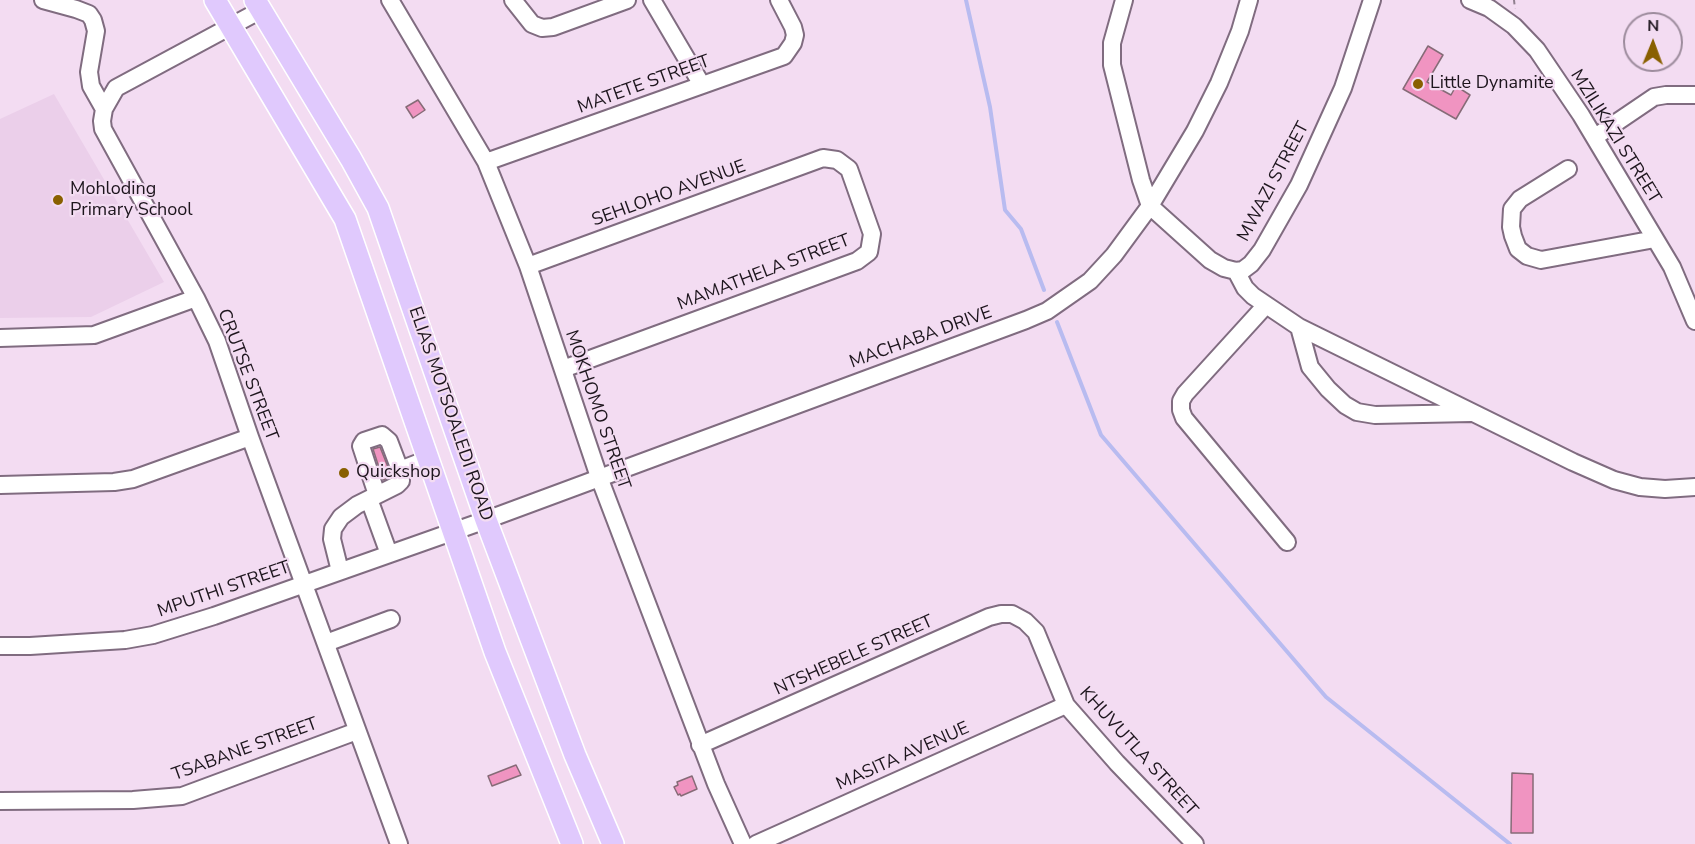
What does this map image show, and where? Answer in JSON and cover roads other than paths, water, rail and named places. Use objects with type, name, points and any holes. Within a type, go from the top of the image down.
[{"type":"main road","name":"ELIAS MOTSOALEDI ROAD","points":[[215,0],[345,219],[495,652],[572,844]]},
{"type":"main road","name":"ELIAS MOTSOALEDI ROAD","points":[[258,5],[378,208],[486,520],[575,755],[613,844]]},
{"type":"street","name":"CRUTSE STREET","points":[[43,0],[89,14],[93,20],[96,32],[89,72],[91,86],[104,110],[103,129],[217,340],[250,437],[399,844]]},
{"type":"street","name":"MOKHOMO STREET","points":[[390,0],[486,162],[528,266],[599,477],[700,745],[743,844]]},
{"type":"street","points":[[513,0],[532,24],[542,28],[553,27],[627,0]]},
{"type":"street","points":[[652,0],[702,86]]},
{"type":"street","name":"MATETE STREET","points":[[486,162],[784,56],[794,43],[793,27],[779,0]]},
{"type":"street","points":[[1124,0],[1112,43],[1112,65],[1141,180],[1150,206],[1210,260],[1224,268],[1236,271],[1245,288],[1299,327],[1574,462],[1614,480],[1640,487],[1665,489],[1695,487]]},
{"type":"street","name":"MACHABA DRIVE","points":[[453,531],[1026,320],[1047,310],[1089,281],[1114,255],[1150,206],[1195,131],[1219,83],[1250,0]]},
{"type":"street","name":"MWAZI STREET","points":[[1236,271],[1243,270],[1251,264],[1262,250],[1299,185],[1343,88],[1372,0]]},
{"type":"street","name":"MZILIKAZI STREET","points":[[1470,0],[1489,8],[1514,26],[1537,50],[1595,137],[1672,267],[1695,321]]},
{"type":"street","points":[[104,110],[116,88],[231,27],[258,5]]},
{"type":"street","points":[[1595,137],[1654,97],[1695,95]]},
{"type":"street","name":"SEHLOHO AVENUE","points":[[528,266],[823,158]]},
{"type":"street","name":"MAMATHELA STREET","points":[[563,369],[864,258],[869,252],[872,234],[849,169],[837,160],[823,158]]},
{"type":"street","points":[[1568,169],[1520,199],[1512,209],[1511,226],[1518,249],[1527,256],[1541,260],[1655,239]]},
{"type":"street","points":[[1672,267],[1695,282]]},
{"type":"street","points":[[0,338],[94,335],[195,298]]},
{"type":"street","points":[[1266,305],[1185,394],[1181,401],[1181,410],[1184,418],[1287,542]]},
{"type":"street","points":[[1299,327],[1310,367],[1328,389],[1345,405],[1357,412],[1375,415],[1473,413]]},
{"type":"street","points":[[340,571],[332,539],[333,529],[341,518],[357,505],[373,497],[400,483],[400,470],[387,438],[379,435],[364,441],[362,450],[373,497],[389,554]]},
{"type":"street","points":[[0,485],[114,482],[133,479],[250,437]]},
{"type":"street","points":[[400,470],[428,459]]},
{"type":"street","name":"MPUTHI STREET","points":[[0,646],[125,640],[153,635],[214,616],[453,531]]},
{"type":"street","name":"NTSHEBELE STREET","points":[[700,745],[989,617],[1012,614],[1025,621]]},
{"type":"street","points":[[326,644],[392,618]]},
{"type":"street","name":"KHUVUTLA STREET","points":[[1025,621],[1036,632],[1065,705],[1195,844]]},
{"type":"street","name":"MASITA AVENUE","points":[[756,844],[1065,705]]},
{"type":"street","name":"TSABANE STREET","points":[[0,801],[133,800],[182,796],[357,730]]},
{"type":"waterway","points":[[966,0],[990,107],[1005,210],[1021,229],[1044,290]]},
{"type":"waterway","points":[[1057,322],[1101,435],[1326,697],[1510,844]]},
{"type":"place","name":"Little Dynamite","points":[[1418,84]]},
{"type":"place","name":"Mohloding Primary School","points":[[58,200]]},
{"type":"place","name":"Quickshop","points":[[344,473]]}]
